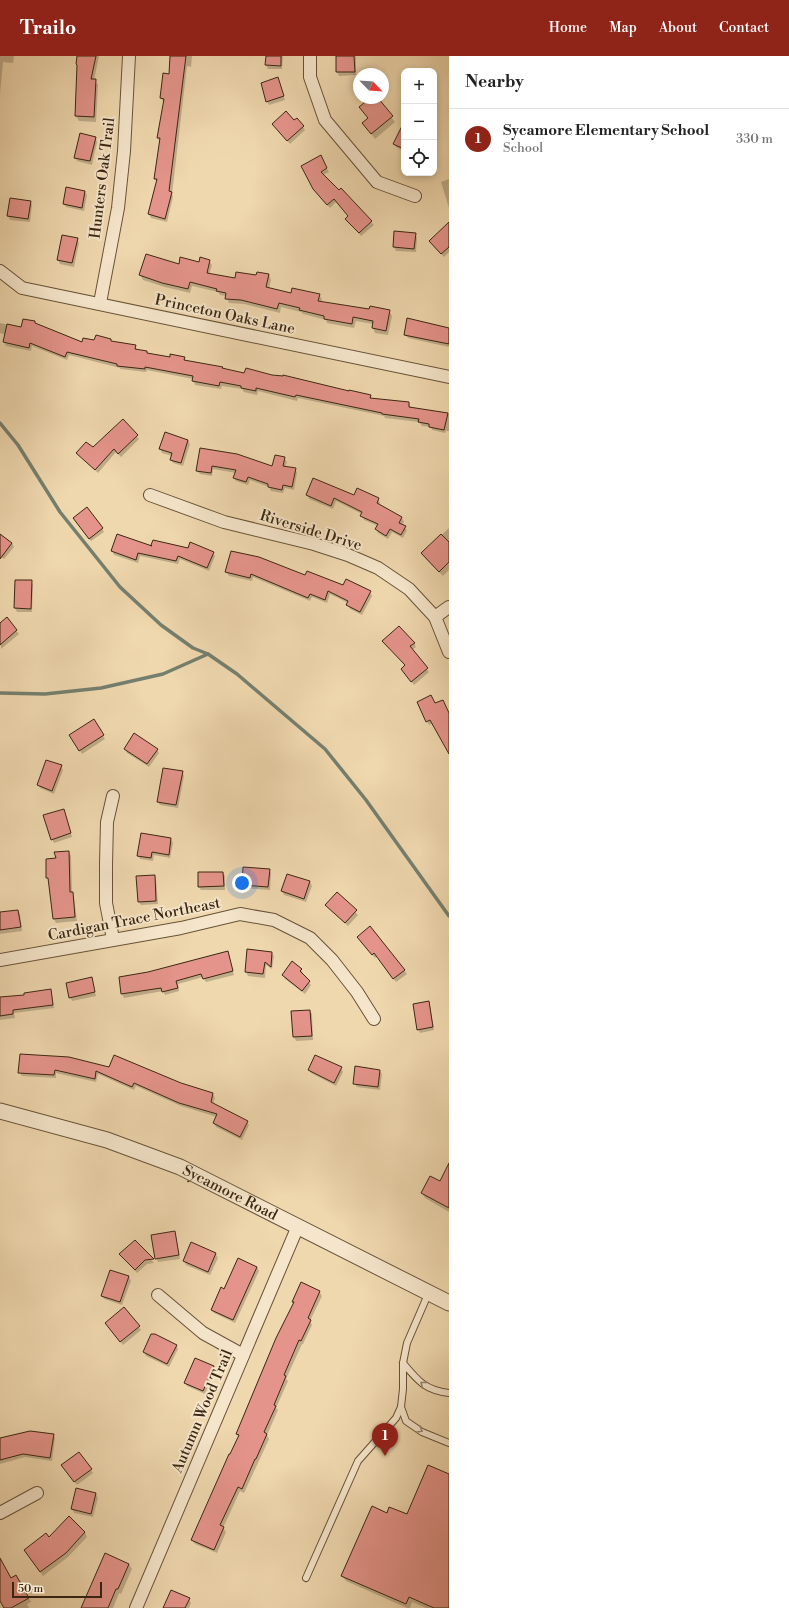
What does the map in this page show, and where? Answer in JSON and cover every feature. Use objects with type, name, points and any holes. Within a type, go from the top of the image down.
[{"type":"street","name":"Hunters Oak Trail","points":[[100,303],[118,208],[124,151],[129,56]]},
{"type":"street","points":[[310,56],[310,76],[325,120],[377,182],[415,196]]},
{"type":"street","name":"Princeton Oaks Lane","points":[[0,271],[22,288],[100,303],[449,377]]},
{"type":"street","name":"Riverside Drive","points":[[150,495],[224,522],[314,544],[348,555],[378,568],[409,589],[435,617],[449,652]]},
{"type":"street","points":[[435,617],[449,607]]},
{"type":"street","points":[[113,796],[107,822],[106,903],[113,939]]},
{"type":"street","name":"Cardigan Trace Northeast","points":[[0,960],[181,928],[240,914],[274,920],[310,938],[332,960],[357,992],[374,1019]]},
{"type":"street","name":"Sycamore Road","points":[[0,1111],[108,1140],[180,1167],[449,1303]]},
{"type":"street","name":"Autumn Wood Trail","points":[[136,1608],[298,1226]]},
{"type":"street","points":[[158,1295],[203,1333],[243,1354]]},
{"type":"street","points":[[0,1513],[37,1493]]},
{"type":"lane","points":[[306,1578],[358,1461],[396,1418],[401,1407],[403,1363],[407,1343],[429,1292]]},
{"type":"lane","points":[[403,1363],[418,1381],[426,1387],[435,1391],[449,1393]]},
{"type":"lane","points":[[401,1407],[406,1421],[422,1432],[449,1443]]},
{"type":"building","points":[[77,56],[96,56],[91,79],[96,79],[94,117],[75,116]]},
{"type":"building","points":[[170,56],[186,56],[169,191],[172,192],[165,219],[148,214],[157,179],[154,179],[160,138],[157,138],[164,99],[160,98],[163,73],[169,74]]},
{"type":"building","points":[[266,56],[281,56],[281,66],[265,65]]},
{"type":"building","points":[[336,56],[354,56],[355,68],[353,68],[353,72],[336,72]]},
{"type":"building","points":[[278,77],[284,96],[266,102],[261,83]]},
{"type":"building","points":[[363,104],[383,104],[393,116],[371,134],[362,123],[368,118],[359,107]]},
{"type":"building","points":[[286,111],[294,120],[297,118],[304,126],[287,141],[272,124]]},
{"type":"building","points":[[401,128],[401,148],[393,144]]},
{"type":"building","points":[[80,133],[96,137],[90,161],[74,158]]},
{"type":"building","points":[[321,155],[327,168],[321,172],[339,190],[341,188],[372,221],[359,233],[345,219],[348,216],[334,199],[327,205],[313,189],[301,166]]},
{"type":"building","points":[[66,187],[85,191],[82,208],[63,204]]},
{"type":"building","points":[[10,198],[31,201],[28,219],[7,216]]},
{"type":"building","points":[[449,222],[449,247],[441,254],[429,241]]},
{"type":"building","points":[[394,231],[416,233],[414,249],[393,247]]},
{"type":"building","points":[[62,235],[78,238],[72,263],[57,260]]},
{"type":"building","points":[[146,254],[179,264],[180,257],[199,262],[200,257],[210,260],[207,273],[235,278],[236,272],[256,275],[257,272],[269,274],[266,287],[291,293],[292,288],[320,294],[318,301],[369,309],[370,306],[390,310],[386,331],[372,328],[373,321],[353,317],[352,324],[324,319],[324,316],[279,303],[277,309],[241,300],[225,299],[226,293],[190,282],[188,289],[162,283],[139,275]]},
{"type":"building","points":[[407,318],[449,328],[449,344],[404,335]]},
{"type":"building","points":[[23,319],[35,321],[35,323],[82,342],[83,338],[94,340],[96,335],[111,339],[111,341],[136,345],[135,349],[147,351],[147,353],[170,357],[170,354],[185,357],[184,360],[223,367],[222,368],[244,373],[246,368],[272,375],[283,375],[371,395],[370,398],[409,402],[409,407],[448,413],[444,430],[429,427],[429,424],[418,422],[419,419],[382,414],[296,395],[295,397],[256,388],[256,391],[241,388],[241,386],[220,382],[219,386],[192,381],[193,376],[145,367],[145,369],[117,366],[117,364],[67,352],[65,357],[30,343],[29,348],[3,342],[7,324],[21,327]]},
{"type":"building","points":[[123,419],[138,435],[118,454],[114,449],[95,470],[76,453],[86,442],[93,447]]},
{"type":"building","points":[[165,432],[188,440],[181,463],[170,460],[172,453],[159,449]]},
{"type":"building","points":[[200,448],[237,454],[272,466],[275,455],[285,457],[283,466],[296,468],[292,487],[283,485],[282,490],[268,487],[268,484],[248,477],[246,482],[233,478],[236,470],[212,466],[211,473],[196,471]]},
{"type":"building","points":[[313,478],[354,495],[357,488],[379,498],[377,503],[402,517],[399,523],[406,526],[401,535],[390,529],[386,536],[375,529],[378,524],[360,516],[362,512],[334,498],[331,506],[306,495]]},
{"type":"building","points":[[87,507],[103,528],[89,539],[73,518]]},
{"type":"building","points":[[0,534],[12,543],[0,559]]},
{"type":"building","points":[[117,534],[152,546],[153,540],[188,548],[190,542],[214,552],[207,568],[178,556],[176,561],[138,553],[136,560],[111,551]]},
{"type":"building","points":[[441,534],[449,542],[449,562],[439,572],[421,553]]},
{"type":"building","points":[[231,551],[259,557],[305,575],[307,571],[343,585],[346,579],[371,591],[360,612],[346,605],[348,601],[328,591],[325,600],[310,594],[308,598],[251,574],[250,578],[225,572]]},
{"type":"building","points":[[15,580],[32,580],[31,609],[14,608]]},
{"type":"building","points":[[7,617],[17,630],[0,645],[0,623]]},
{"type":"building","points":[[399,626],[415,643],[410,646],[428,668],[411,682],[401,669],[405,665],[382,641]]},
{"type":"building","points":[[431,695],[435,703],[443,700],[449,713],[449,754],[430,720],[426,722],[417,702]]},
{"type":"building","points":[[94,719],[104,735],[79,751],[69,735]]},
{"type":"building","points":[[134,733],[158,749],[147,764],[124,749]]},
{"type":"building","points":[[46,760],[62,765],[52,791],[37,785]]},
{"type":"building","points":[[163,768],[183,771],[176,805],[157,802]]},
{"type":"building","points":[[64,809],[71,833],[51,840],[43,815]]},
{"type":"building","points":[[141,833],[171,838],[169,855],[152,852],[151,858],[137,856]]},
{"type":"building","points":[[69,851],[70,892],[73,892],[75,917],[53,919],[48,878],[46,878],[46,859],[56,858],[54,852]]},
{"type":"building","points":[[243,867],[270,869],[268,887],[242,885]]},
{"type":"building","points":[[198,872],[223,872],[224,886],[198,887]]},
{"type":"building","points":[[287,874],[310,881],[304,899],[281,891]]},
{"type":"building","points":[[155,875],[156,901],[138,902],[136,876]]},
{"type":"building","points":[[337,892],[357,910],[345,923],[325,905]]},
{"type":"building","points":[[18,910],[21,927],[0,930],[0,912]]},
{"type":"building","points":[[370,926],[405,970],[393,979],[374,953],[372,955],[357,937]]},
{"type":"building","points":[[247,949],[272,952],[271,967],[265,962],[263,974],[245,972]]},
{"type":"building","points":[[228,951],[233,971],[203,979],[201,974],[176,981],[178,988],[162,992],[161,988],[121,994],[119,977],[148,972]]},
{"type":"building","points":[[292,961],[302,969],[300,971],[310,981],[302,991],[282,975]]},
{"type":"building","points":[[92,977],[95,992],[69,998],[66,983]]},
{"type":"building","points":[[51,989],[53,1005],[13,1010],[13,1014],[0,1016],[0,997],[24,995],[24,993]]},
{"type":"building","points":[[429,1001],[433,1027],[417,1030],[413,1004]]},
{"type":"building","points":[[310,1010],[312,1036],[293,1037],[291,1011]]},
{"type":"building","points":[[20,1054],[69,1057],[109,1067],[114,1055],[181,1083],[213,1093],[211,1102],[248,1121],[240,1137],[213,1123],[217,1114],[179,1103],[134,1083],[132,1087],[96,1071],[95,1079],[55,1070],[54,1075],[18,1073]]},
{"type":"building","points":[[315,1055],[342,1067],[334,1083],[308,1070]]},
{"type":"building","points":[[355,1066],[380,1070],[378,1087],[353,1084]]},
{"type":"building","points":[[449,1163],[449,1208],[421,1193],[430,1176],[440,1181]]},
{"type":"building","points":[[175,1231],[179,1255],[155,1259],[151,1235]]},
{"type":"building","points":[[135,1240],[154,1259],[145,1260],[135,1270],[119,1254]]},
{"type":"building","points":[[191,1242],[216,1253],[208,1272],[183,1261]]},
{"type":"building","points":[[238,1258],[257,1267],[233,1320],[211,1310],[221,1287],[224,1289]]},
{"type":"building","points":[[110,1270],[129,1276],[120,1302],[101,1296]]},
{"type":"building","points":[[301,1282],[320,1291],[308,1318],[311,1320],[301,1341],[299,1340],[284,1375],[286,1376],[274,1405],[276,1406],[264,1432],[267,1434],[256,1459],[242,1489],[238,1487],[220,1525],[224,1527],[214,1550],[191,1540],[239,1435],[236,1434],[276,1338],[294,1302],[292,1302]]},
{"type":"building","points":[[124,1307],[140,1326],[120,1342],[105,1323]]},
{"type":"building","points":[[151,1334],[155,1334],[177,1345],[167,1364],[143,1352]]},
{"type":"building","points":[[195,1358],[214,1366],[203,1391],[184,1383]]},
{"type":"building","points":[[30,1431],[54,1434],[50,1458],[23,1454],[0,1460],[0,1438]]},
{"type":"building","points":[[79,1452],[92,1469],[74,1482],[61,1465]]},
{"type":"building","points":[[428,1465],[449,1474],[449,1608],[434,1608],[409,1597],[406,1604],[341,1576],[372,1506],[387,1513],[389,1507],[407,1514]]},
{"type":"building","points":[[76,1488],[96,1493],[91,1514],[71,1509]]},
{"type":"building","points":[[69,1516],[85,1532],[66,1553],[40,1572],[24,1550],[46,1533],[49,1537]]},
{"type":"building","points":[[105,1553],[129,1564],[108,1608],[81,1608]]},
{"type":"building","points":[[0,1558],[11,1578],[16,1575],[29,1598],[11,1608],[4,1608],[0,1601]]},
{"type":"building","points":[[171,1590],[190,1598],[185,1608],[163,1608]]},
{"type":"waterway","points":[[0,423],[18,445],[60,512],[120,587],[161,625],[193,648],[208,654],[237,674],[325,749],[366,800],[449,916]]},
{"type":"waterway","points":[[0,693],[45,694],[101,688],[163,674],[208,654]]},
{"type":"place","name":"Sycamore Elementary School","points":[[385,1456]]}]
